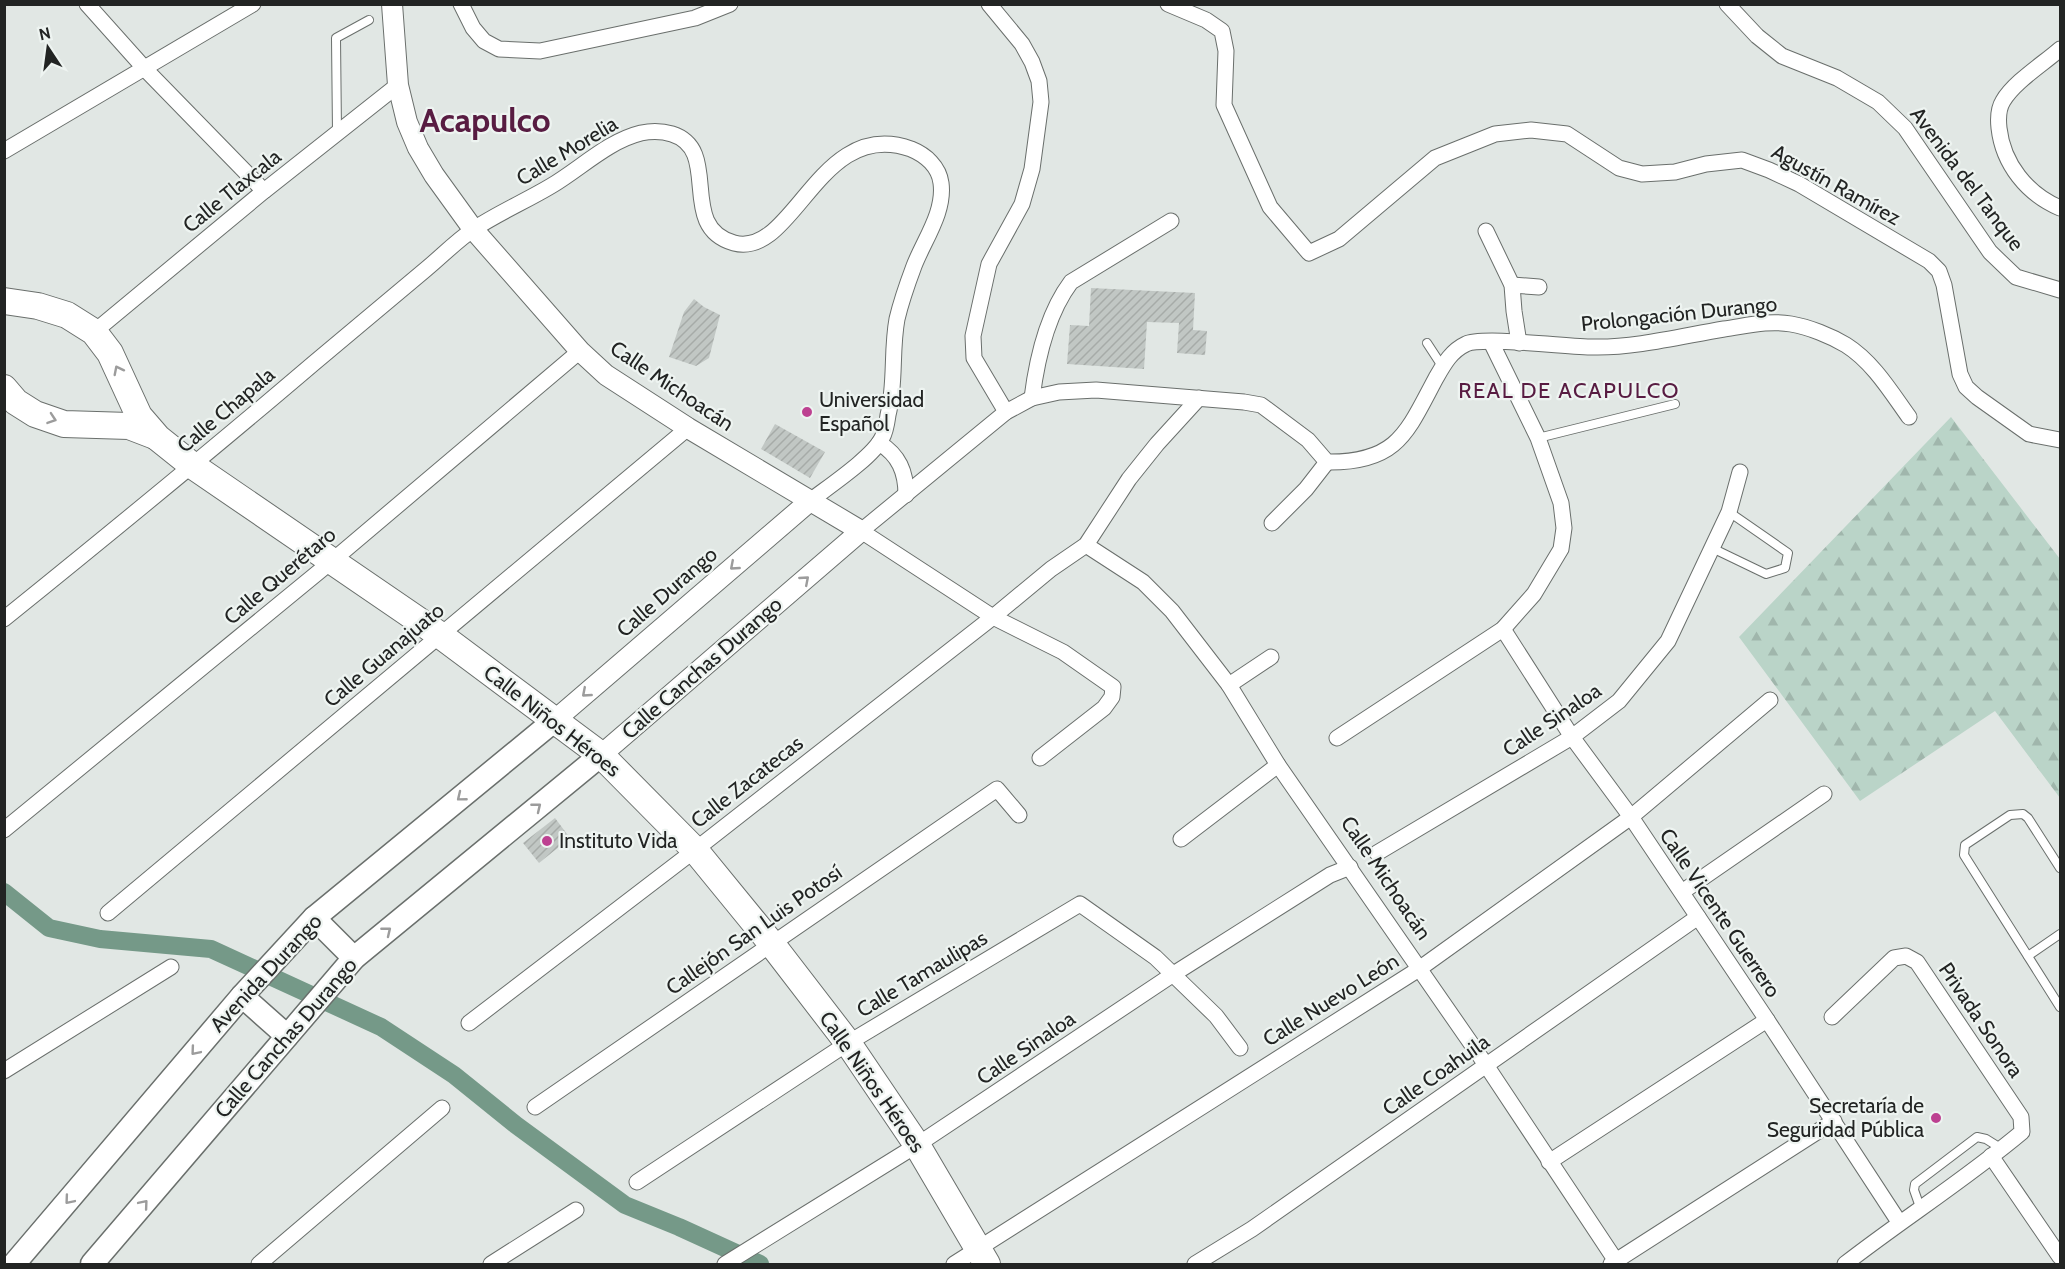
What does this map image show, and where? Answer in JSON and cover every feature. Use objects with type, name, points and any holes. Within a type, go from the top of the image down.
[{"type":"main road","name":"Calle Niños Héroes","points":[[4,302],[38,306],[68,315],[94,332],[110,353],[139,416],[158,438],[193,466],[440,635],[601,755],[695,850],[771,943],[848,1044],[917,1145],[982,1257]]},
{"type":"main road","points":[[112,424],[130,399]]},
{"type":"main road","name":"Calle Niños Héroes","points":[[8,400],[35,414],[64,424],[129,426],[158,438]]},
{"type":"main road","name":"Avenida Durango","points":[[15,1264],[242,996],[307,926],[555,720]]},
{"type":"main road","name":"Calle Canchas Durango","points":[[92,1264],[348,964],[601,755]]},
{"type":"main road","points":[[307,926],[348,964]]},
{"type":"main road","points":[[242,996],[287,1036]]},
{"type":"street","points":[[87,4],[146,70],[264,191]]},
{"type":"street","points":[[4,151],[146,70],[254,4]]},
{"type":"street","name":"Calle Michoacán","points":[[392,4],[398,85],[407,122],[418,148],[434,175],[473,229],[580,351],[606,375],[688,428],[861,531],[993,617],[1063,652],[1113,687],[1112,697],[1104,708],[1040,758]]},
{"type":"street","points":[[461,4],[473,28],[484,41],[499,49],[540,51],[695,18],[730,4]]},
{"type":"street","points":[[989,4],[1022,44],[1032,62],[1039,81],[1041,102],[1032,169],[1022,204],[989,264],[973,336],[974,358],[1006,412]]},
{"type":"street","name":"Agustín Ramírez","points":[[1168,4],[1206,20],[1221,31],[1226,51],[1224,105],[1270,207],[1309,253],[1339,239],[1435,158],[1495,134],[1531,130],[1567,134],[1619,168],[1642,174],[1675,172],[1706,164],[1742,160],[1799,184],[1929,261],[1939,271],[1944,285],[1960,374],[1966,387],[2029,434],[2061,440]]},
{"type":"street","name":"Avenida del Tanque","points":[[1726,4],[1757,36],[1782,56],[1837,78],[1878,102],[1905,128],[1990,252],[2016,277],[2061,290]]},
{"type":"street","points":[[2061,49],[2011,90],[2001,103],[1998,118],[2000,138],[2009,165],[2025,184],[2047,202],[2061,208]]},
{"type":"street","name":"Calle Tlaxcala","points":[[94,332],[264,191],[398,85]]},
{"type":"street","name":"Calle Morelia","points":[[473,229],[551,186],[617,143],[641,133],[663,131],[680,136],[691,147],[698,161],[706,222],[714,232],[730,242],[746,245],[770,236],[821,177],[835,164],[858,150],[877,143],[911,149],[935,165],[941,180],[941,202],[913,268],[897,321],[893,396],[881,440]]},
{"type":"street","points":[[1032,398],[1035,374],[1043,344],[1060,297],[1071,282],[1171,221]]},
{"type":"street","name":"Calle Chapala","points":[[4,619],[193,466],[473,229]]},
{"type":"street","points":[[1486,231],[1512,285],[1519,343]]},
{"type":"street","points":[[1512,285],[1539,287]]},
{"type":"street","name":"Prolongación Durango","points":[[1328,462],[1348,463],[1366,459],[1387,450],[1406,433],[1452,352],[1468,343],[1594,347],[1627,345],[1766,322],[1793,324],[1821,333],[1847,346],[1879,375],[1909,417]]},
{"type":"street","points":[[1337,738],[1503,629],[1534,594],[1561,549],[1564,528],[1561,503],[1538,438],[1491,342]]},
{"type":"street","name":"Calle Querétaro","points":[[4,830],[332,561],[580,351]]},
{"type":"street","name":"Calle Canchas Durango","points":[[601,755],[861,531],[1006,412],[1032,398],[1096,390],[1262,405],[1308,440],[1328,462]]},
{"type":"street","points":[[1086,545],[1129,479],[1199,398]]},
{"type":"street","name":"Calle Guanajuato","points":[[108,914],[688,428]]},
{"type":"street","points":[[810,501],[875,449],[881,440],[901,465],[906,478],[906,495]]},
{"type":"street","points":[[1272,523],[1306,489],[1328,462]]},
{"type":"street","name":"Calle Sinaloa","points":[[1377,853],[1572,737],[1619,701],[1668,641],[1729,512],[1740,472]]},
{"type":"street","name":"Calle Durango","points":[[555,720],[810,501]]},
{"type":"street","name":"Calle Michoacán","points":[[1086,545],[1143,582],[1172,611],[1228,685],[1278,765],[1486,1065],[1615,1264]]},
{"type":"street","name":"Calle Zacatecas","points":[[469,1023],[695,850],[1051,569],[1086,545]]},
{"type":"street","name":"Calle Vicente Guerrero","points":[[1503,629],[1572,737],[1631,817],[1682,892],[1899,1222]]},
{"type":"street","points":[[1228,685],[1271,657]]},
{"type":"street","name":"Calle Nuevo León","points":[[954,1264],[982,1257],[1419,969],[1631,817],[1770,700]]},
{"type":"street","points":[[1180,839],[1278,765]]},
{"type":"street","name":"Callejón San Luis Potosí","points":[[536,1107],[997,789],[1019,815]]},
{"type":"street","points":[[1682,892],[1824,794]]},
{"type":"street","name":"Calle Sinaloa","points":[[726,1264],[917,1145],[1173,975],[1330,875],[1350,867]]},
{"type":"street","name":"Calle Tamaulipas","points":[[637,1182],[848,1044],[1080,904],[1155,957],[1173,975]]},
{"type":"street","name":"Calle Coahuila","points":[[1195,1264],[1262,1222],[1698,917]]},
{"type":"street","name":"Privada Sonora","points":[[1832,1017],[1894,958],[1906,956],[1917,962],[2021,1117],[2022,1132],[1996,1153]]},
{"type":"street","points":[[4,1071],[171,967]]},
{"type":"street","points":[[1173,975],[1216,1016],[1240,1048]]},
{"type":"street","points":[[1549,1162],[1767,1020]]},
{"type":"street","points":[[259,1264],[442,1108]]},
{"type":"street","points":[[1615,1264],[1834,1121]]},
{"type":"street","points":[[1845,1264],[1899,1222],[1996,1153],[2061,1257]]},
{"type":"street","points":[[491,1264],[576,1210]]},
{"type":"lane","points":[[337,134],[336,38],[369,20]]},
{"type":"lane","points":[[1427,343],[1442,366]]},
{"type":"lane","points":[[1538,438],[1675,404]]},
{"type":"lane","points":[[1712,548],[1766,574],[1785,568],[1788,553],[1729,512]]},
{"type":"lane","points":[[2061,868],[2023,814],[2010,815],[1965,845],[1964,855],[2061,1007]]},
{"type":"lane","points":[[2028,956],[2061,934]]},
{"type":"lane","points":[[1920,1207],[1914,1190],[1915,1184],[1977,1137],[1986,1139],[1996,1153]]},
{"type":"green space","points":[[1951,417],[2060,559],[2060,798],[1995,711],[1860,801],[1739,637]]},
{"type":"building","points":[[1091,288],[1195,293],[1193,330],[1207,331],[1205,355],[1177,353],[1179,323],[1147,322],[1144,369],[1067,364],[1070,325],[1089,326]]},
{"type":"building","points":[[694,299],[720,315],[709,358],[696,366],[669,357],[684,312]]},
{"type":"building","points":[[775,424],[825,452],[810,478],[761,449]]},
{"type":"building","name":"Instituto Vida","points":[[555,818],[570,838],[539,863],[523,843]]},
{"type":"waterway","points":[[4,892],[49,928],[100,939],[211,949],[381,1027],[454,1075],[516,1125],[625,1205],[760,1264]]},
{"type":"place","name":"Universidad Español","points":[[807,412]]},
{"type":"place","name":"Instituto Vida","points":[[547,841]]},
{"type":"place","name":"Secretaría de Seguridad Pública","points":[[1936,1118]]},
{"type":"district","name":"Acapulco","points":[[485,120]]},
{"type":"district","name":"REAL DE ACAPULCO","points":[[1569,390]]}]
